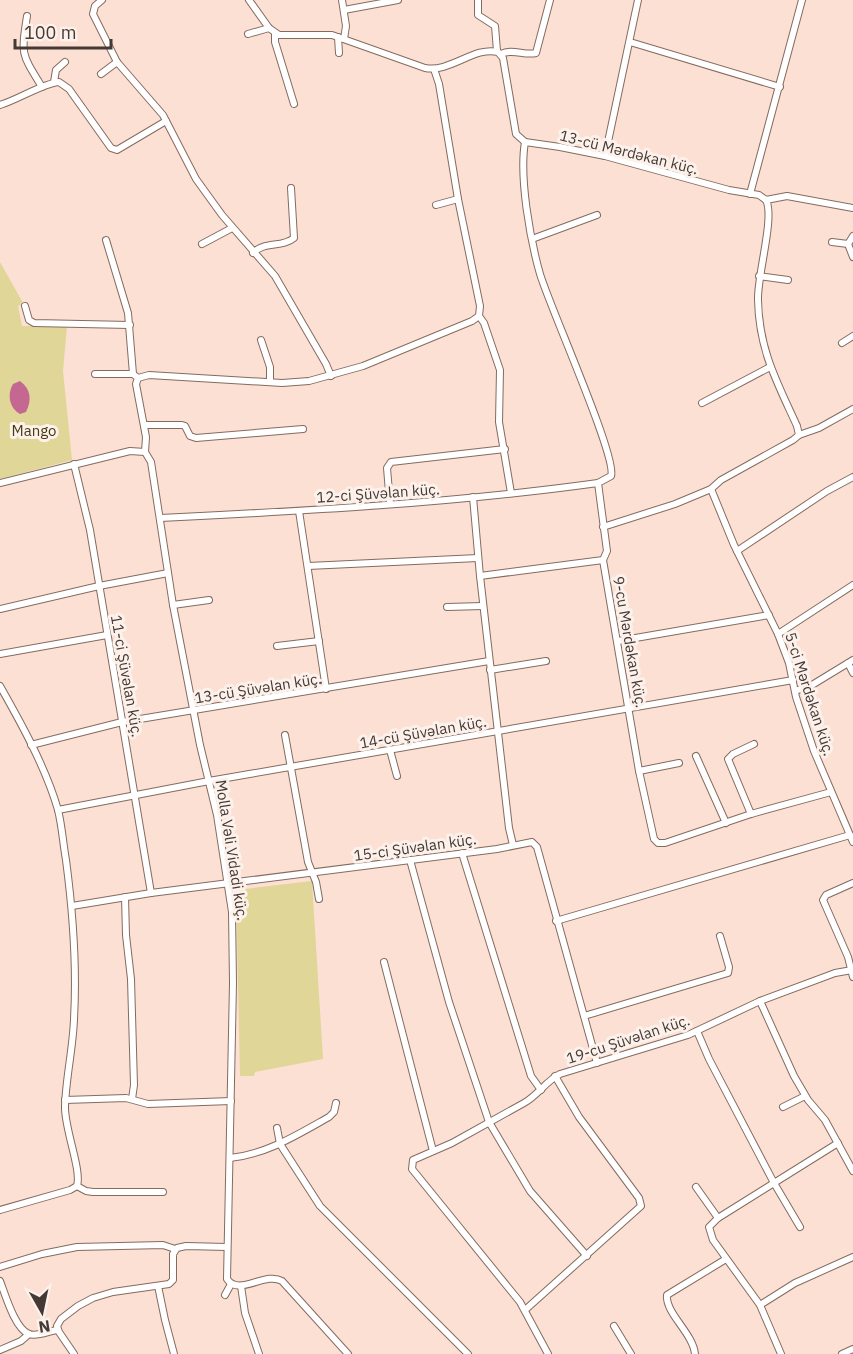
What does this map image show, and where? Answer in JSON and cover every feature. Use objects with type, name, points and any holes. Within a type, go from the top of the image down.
[{"type":"street","points":[[102,0],[95,6],[93,14],[117,62],[166,121],[196,178],[232,228],[275,276],[331,376]]},
{"type":"street","points":[[249,0],[275,33],[282,35],[327,34],[418,66],[434,69],[486,52],[536,53],[549,0]]},
{"type":"street","points":[[339,53],[341,38],[346,26],[342,0]]},
{"type":"street","points":[[344,10],[398,0]]},
{"type":"street","points":[[478,0],[478,15],[495,26],[516,134],[525,142],[523,161],[532,239],[548,297],[599,425],[613,468],[611,476],[598,483]]},
{"type":"street","points":[[605,156],[638,0]]},
{"type":"street","points":[[750,194],[802,0]]},
{"type":"street","points":[[27,16],[22,50],[42,87]]},
{"type":"street","points":[[248,34],[269,28]]},
{"type":"street","points":[[275,33],[275,42],[294,104]]},
{"type":"street","points":[[630,42],[780,87]]},
{"type":"street","points":[[54,82],[56,70],[65,62]]},
{"type":"street","points":[[101,74],[117,62]]},
{"type":"street","points":[[434,69],[440,84],[458,199],[480,306],[479,316],[484,323],[500,370],[498,408],[511,493]]},
{"type":"street","points":[[0,105],[54,82],[64,84],[114,150],[122,149],[166,121]]},
{"type":"street","name":"13-cü Mərdəkan küç.","points":[[525,142],[605,156],[766,200],[787,196],[853,208]]},
{"type":"street","points":[[253,253],[262,246],[290,242],[294,238],[291,188]]},
{"type":"street","points":[[436,205],[458,199]]},
{"type":"street","points":[[766,200],[770,211],[759,276],[759,325],[770,367],[799,435]]},
{"type":"street","points":[[532,239],[597,215]]},
{"type":"street","points":[[202,244],[232,228]]},
{"type":"street","points":[[848,244],[853,236]]},
{"type":"street","name":"Molla Vəli Vidadi küç.","points":[[106,240],[126,303],[136,384],[147,442],[145,452],[152,462],[173,605],[228,884],[233,935],[226,1275],[231,1284]]},
{"type":"street","points":[[832,242],[848,244]]},
{"type":"street","points":[[848,244],[853,257]]},
{"type":"street","points":[[759,276],[788,280]]},
{"type":"street","points":[[25,306],[29,320],[34,323],[130,325]]},
{"type":"street","points":[[95,374],[299,383],[363,366],[472,321],[479,316]]},
{"type":"street","points":[[842,343],[853,336]]},
{"type":"street","points":[[261,340],[270,367],[270,382]]},
{"type":"street","points":[[702,404],[770,367]]},
{"type":"street","points":[[603,527],[675,504],[711,489],[721,480],[793,441],[799,435],[819,428],[853,409]]},
{"type":"street","points":[[144,425],[182,425],[185,426],[190,436],[196,438],[303,429]]},
{"type":"street","points":[[390,504],[387,468],[391,462],[505,449]]},
{"type":"street","points":[[0,483],[130,451],[145,452]]},
{"type":"street","name":"11-ci Şüvəlan küç.","points":[[74,464],[88,518],[151,893]]},
{"type":"street","points":[[737,551],[827,491],[853,477]]},
{"type":"street","name":"12-ci Şüvəlan küç.","points":[[160,518],[390,504],[598,483]]},
{"type":"street","name":"9-cu Mərdəkan küç.","points":[[598,483],[606,551],[603,560],[639,771],[653,834],[658,843],[665,843],[751,814],[831,792]]},
{"type":"street","name":"5-ci Mərdəkan küç.","points":[[711,489],[737,551],[778,634],[789,663],[795,691],[814,751],[853,842]]},
{"type":"street","points":[[473,497],[490,670],[513,845]]},
{"type":"street","points":[[299,511],[327,689]]},
{"type":"street","points":[[308,566],[478,558]]},
{"type":"street","points":[[480,576],[603,560]]},
{"type":"street","points":[[0,609],[168,573]]},
{"type":"street","points":[[778,634],[853,585]]},
{"type":"street","points":[[173,605],[209,600]]},
{"type":"street","points":[[447,607],[483,606]]},
{"type":"street","points":[[618,641],[770,615]]},
{"type":"street","points":[[0,654],[107,635]]},
{"type":"street","points":[[277,646],[319,641]]},
{"type":"street","name":"13-cü Şüvəlan küç.","points":[[31,745],[122,723],[489,661]]},
{"type":"street","points":[[490,670],[546,661]]},
{"type":"street","points":[[795,691],[812,685],[851,661],[853,673]]},
{"type":"street","name":"14-cü Şüvəlan küç.","points":[[58,810],[209,781],[793,680]]},
{"type":"street","points":[[0,686],[31,745],[58,810],[72,906],[74,1019],[65,1100],[66,1124],[79,1178],[77,1186]]},
{"type":"street","points":[[285,735],[308,862],[319,899]]},
{"type":"street","points":[[751,814],[728,759],[733,754],[754,744]]},
{"type":"street","points":[[390,750],[397,776]]},
{"type":"street","points":[[696,756],[726,823]]},
{"type":"street","points":[[639,771],[679,763]]},
{"type":"street","points":[[556,921],[849,836]]},
{"type":"street","name":"15-ci Şüvəlan küç.","points":[[72,906],[151,893],[462,853],[528,842],[535,844],[597,1063]]},
{"type":"street","points":[[462,853],[531,1076],[541,1090]]},
{"type":"street","points":[[410,860],[449,1002],[489,1122],[530,1191],[587,1256]]},
{"type":"street","points":[[852,973],[823,900],[826,895],[853,883]]},
{"type":"street","points":[[125,897],[126,935],[132,979],[134,1085],[132,1099]]},
{"type":"street","points":[[584,1016],[724,975],[729,971],[729,967],[720,936]]},
{"type":"street","points":[[384,962],[433,1151]]},
{"type":"street","name":"19-cu Şüvəlan küç.","points":[[548,1354],[520,1302],[412,1169],[413,1160],[452,1143],[524,1103],[555,1076],[697,1031],[760,1001],[835,973],[852,973]]},
{"type":"street","points":[[760,1001],[794,1076],[805,1096],[825,1120],[853,1171]]},
{"type":"street","points":[[697,1031],[709,1059],[774,1183],[800,1227]]},
{"type":"street","points":[[525,1310],[639,1210],[641,1203],[579,1117],[555,1076]]},
{"type":"street","points":[[783,1107],[805,1096]]},
{"type":"street","points":[[65,1100],[132,1099],[148,1104],[231,1101]]},
{"type":"street","points":[[230,1158],[252,1154],[280,1144],[329,1117],[334,1112],[336,1103]]},
{"type":"street","points":[[277,1128],[280,1144],[320,1206],[468,1354]]},
{"type":"street","points":[[781,1354],[760,1305],[726,1259],[709,1231],[711,1224],[718,1218],[838,1143]]},
{"type":"street","points":[[0,1210],[65,1192],[77,1186],[93,1192],[163,1192]]},
{"type":"street","points":[[696,1187],[718,1218]]},
{"type":"street","points":[[0,1267],[77,1246],[163,1245],[175,1249],[186,1246],[227,1247]]},
{"type":"street","points":[[74,1354],[57,1329],[58,1322],[93,1298],[113,1292],[169,1284],[173,1280],[175,1249]]},
{"type":"street","points":[[760,1305],[795,1283],[853,1257]]},
{"type":"street","points":[[694,1354],[692,1341],[668,1304],[667,1295],[726,1259]]},
{"type":"street","points":[[225,1295],[231,1284],[241,1286],[273,1278],[282,1281],[348,1354]]},
{"type":"street","points":[[0,1281],[18,1323],[29,1334],[36,1335],[57,1329]]},
{"type":"street","points":[[158,1286],[174,1354]]},
{"type":"street","points":[[241,1286],[245,1312],[259,1354]]},
{"type":"street","points":[[614,1326],[631,1354]]},
{"type":"street","points":[[0,1350],[21,1341],[29,1334]]},
{"type":"street","points":[[842,1354],[853,1349]]},
{"type":"green space","name":"Mango","points":[[0,262],[23,303],[18,306],[22,326],[67,326],[63,371],[72,460],[0,479]]},
{"type":"green space","points":[[312,881],[323,1059],[255,1072],[254,1076],[240,1076],[236,890]]},
{"type":"shaded area","points":[[20,381],[28,391],[30,399],[26,412],[20,414],[11,405],[10,396],[13,384]]}]
